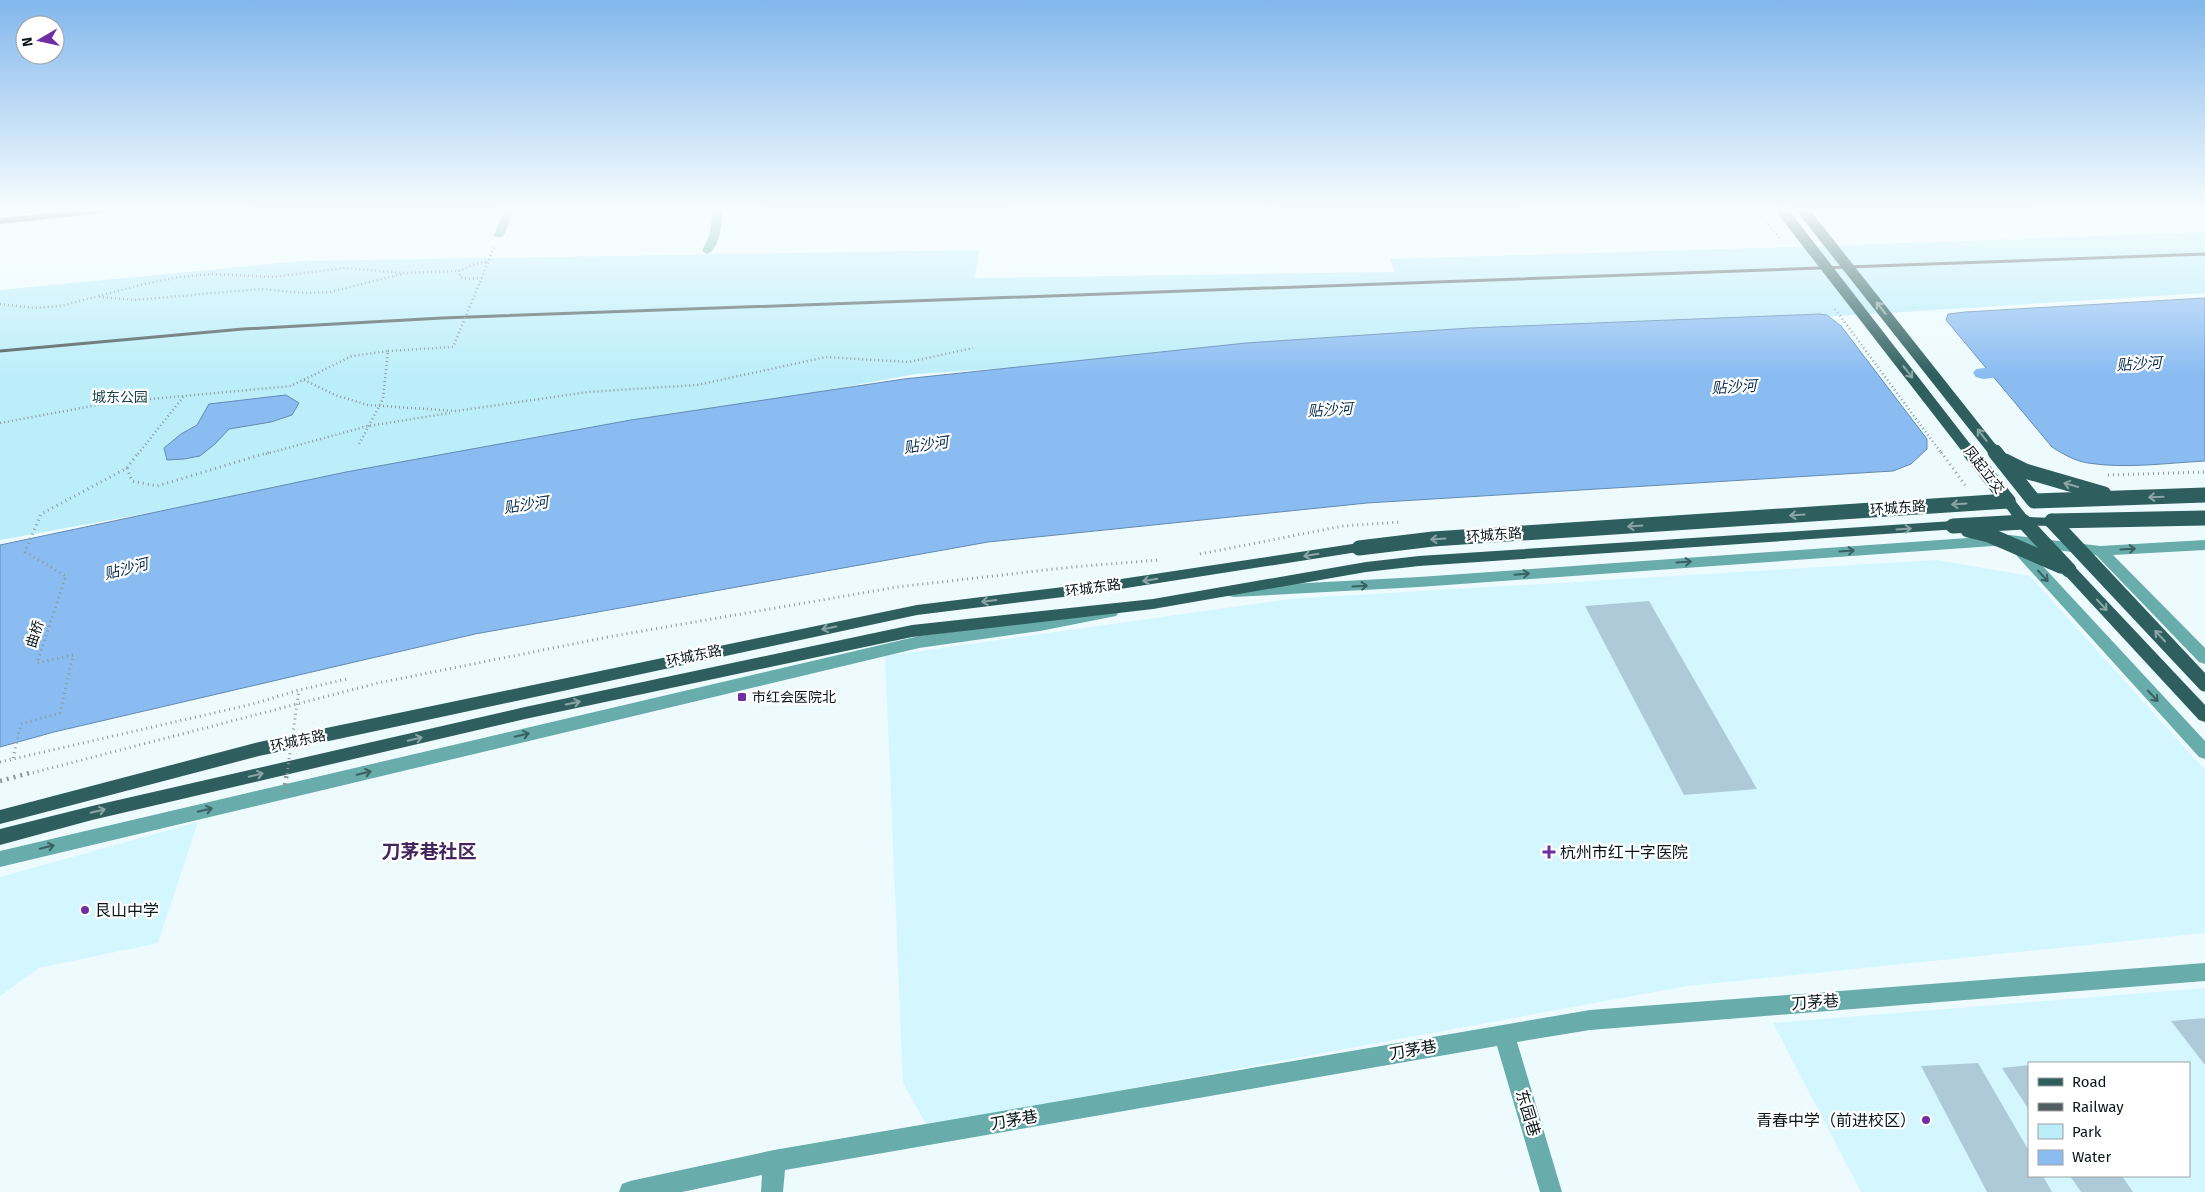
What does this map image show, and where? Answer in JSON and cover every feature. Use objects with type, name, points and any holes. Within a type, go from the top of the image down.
[{"type":"main road","name":"凤起立交","points":[[1824,265],[2024,522],[2205,716]]},
{"type":"main road","name":"凤起立交","points":[[1846,265],[2034,501],[2205,684]]},
{"type":"main road","points":[[2001,459],[2025,471],[2118,498]]},
{"type":"main road","name":"环城东路","points":[[0,817],[259,749],[917,610],[1088,589],[1359,548],[1433,539],[2008,501],[2205,495]]},
{"type":"main road","name":"环城东路","points":[[0,837],[92,813],[525,713],[912,631],[1153,604],[1366,567],[1419,561],[2024,522],[2205,518]]},
{"type":"main road","points":[[1953,526],[1988,535],[2069,570]]},
{"type":"street","name":"环城东路","points":[[0,859],[919,642],[1040,626],[1207,594],[1419,582],[2010,540],[2100,550],[2205,545]]},
{"type":"street","points":[[2010,540],[2205,752]]},
{"type":"street","points":[[2100,550],[2205,658]]},
{"type":"street","name":"刀茅巷","points":[[630,1192],[774,1162],[1590,1020],[2205,972]]},
{"type":"street","name":"东园巷","points":[[1504,1034],[1551,1192]]},
{"type":"street","points":[[772,1192],[774,1162]]},
{"type":"path","points":[[0,304],[35,308],[62,306],[96,296],[180,277],[212,274],[273,277],[346,268],[405,273],[459,271],[474,265]]},
{"type":"path","points":[[0,423],[114,402],[291,386],[352,356],[388,351],[454,347],[487,265]]},
{"type":"path","points":[[459,271],[460,277],[468,279],[482,278]]},
{"type":"path","points":[[96,296],[134,300],[260,289],[305,293],[330,292],[405,273]]},
{"type":"path","points":[[1831,305],[1966,487]]},
{"type":"path","points":[[184,396],[127,468],[132,481],[157,486],[298,444],[368,426],[456,411],[588,392],[658,386],[697,385],[826,357],[909,362],[973,348]]},
{"type":"path","points":[[358,446],[383,398],[388,351]]},
{"type":"path","points":[[304,380],[335,395],[368,405],[456,411]]},
{"type":"path","name":"曲桥","points":[[13,758],[22,724],[60,713],[73,655],[37,663],[66,576],[25,552],[41,514],[127,468]]},
{"type":"path","points":[[0,762],[253,704],[299,690],[347,679]]},
{"type":"path","points":[[284,792],[299,690]]},
{"type":"shaded area","name":"杭州市红十字医院","points":[[1937,560],[2030,576],[2205,770],[2205,933],[1687,986],[927,1126],[903,1083],[885,656],[1290,599]]},
{"type":"shaded area","name":"艮山中学","points":[[198,822],[158,943],[39,968],[0,996],[0,877]]},
{"type":"shaded area","name":"青春中学（前进校区）","points":[[2205,988],[2205,1192],[1861,1192],[1773,1023]]},
{"type":"green space","name":"城东公园","points":[[264,265],[977,265],[975,278],[1395,272],[1392,265],[2205,265],[2205,293],[916,374],[0,540],[0,290]]},
{"type":"water","points":[[2205,298],[2205,461],[2117,466],[2083,462],[2065,455],[2052,447],[1946,320],[1948,314],[1965,312]]},
{"type":"water","points":[[1827,315],[1841,326],[1927,439],[1927,449],[1911,464],[1893,471],[1367,503],[988,542],[475,634],[54,732],[0,747],[0,545],[346,472],[631,420],[904,379],[1246,343],[1470,328]]},
{"type":"water","points":[[286,395],[299,403],[292,415],[271,422],[229,429],[200,456],[167,460],[164,448],[181,434],[197,425],[209,404]]},
{"type":"building","points":[[1649,601],[1757,789],[1684,795],[1585,606]]},
{"type":"building","points":[[2205,1018],[2205,1065],[2171,1021]]},
{"type":"building","points":[[1978,1063],[2028,1149],[2028,1177],[2044,1177],[2052,1192],[1987,1192],[1921,1066]]},
{"type":"building","points":[[2028,1065],[2028,1108],[2002,1068]]},
{"type":"building","points":[[2071,1177],[2123,1177],[2133,1192],[2081,1192]]},
{"type":"waterway","name":"贴沙河","points":[[1983,373],[2021,370]]},
{"type":"railway","points":[[0,351],[243,329],[442,318],[1912,265]]},
{"type":"place","name":"市红会医院北","points":[[742,697]]},
{"type":"place","name":"杭州市红十字医院","points":[[1549,852]]},
{"type":"place","name":"艮山中学","points":[[85,910]]},
{"type":"place","name":"青春中学（前进校区）","points":[[1926,1120]]},
{"type":"district","name":"刀茅巷社区","points":[[429,851]]}]
